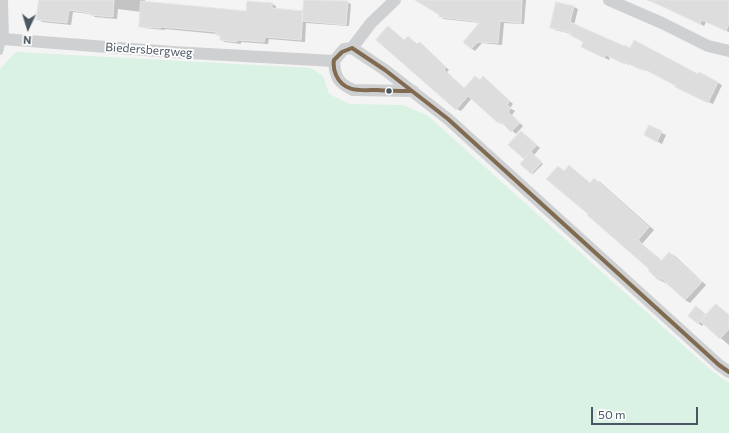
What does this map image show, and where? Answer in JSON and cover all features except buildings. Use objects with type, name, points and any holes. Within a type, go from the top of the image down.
[{"type":"street","points":[[2,0],[3,39]]},
{"type":"street","points":[[394,0],[371,23],[352,48],[344,50],[334,60],[335,72],[338,79],[344,86],[353,90],[413,91]]},
{"type":"street","points":[[609,0],[662,23],[708,46],[729,51]]},
{"type":"street","name":"Biedersbergweg","points":[[3,39],[172,52],[334,60]]},
{"type":"street","points":[[352,48],[413,91],[448,119],[713,360],[729,372]]},
{"type":"lane","points":[[0,52],[3,39]]},
{"type":"green space","points":[[16,52],[311,68],[323,76],[329,94],[349,104],[403,105],[427,115],[712,371],[729,383],[729,433],[0,433],[0,69]]},
{"type":"transit line","points":[[352,48],[385,70],[412,91],[359,90],[348,88],[339,81],[334,68],[334,60],[342,52],[352,48]]},
{"type":"transit line","points":[[412,91],[448,119]]},
{"type":"transit line","points":[[412,91],[448,119]]},
{"type":"transit line","points":[[448,119],[719,365],[729,372]]}]
